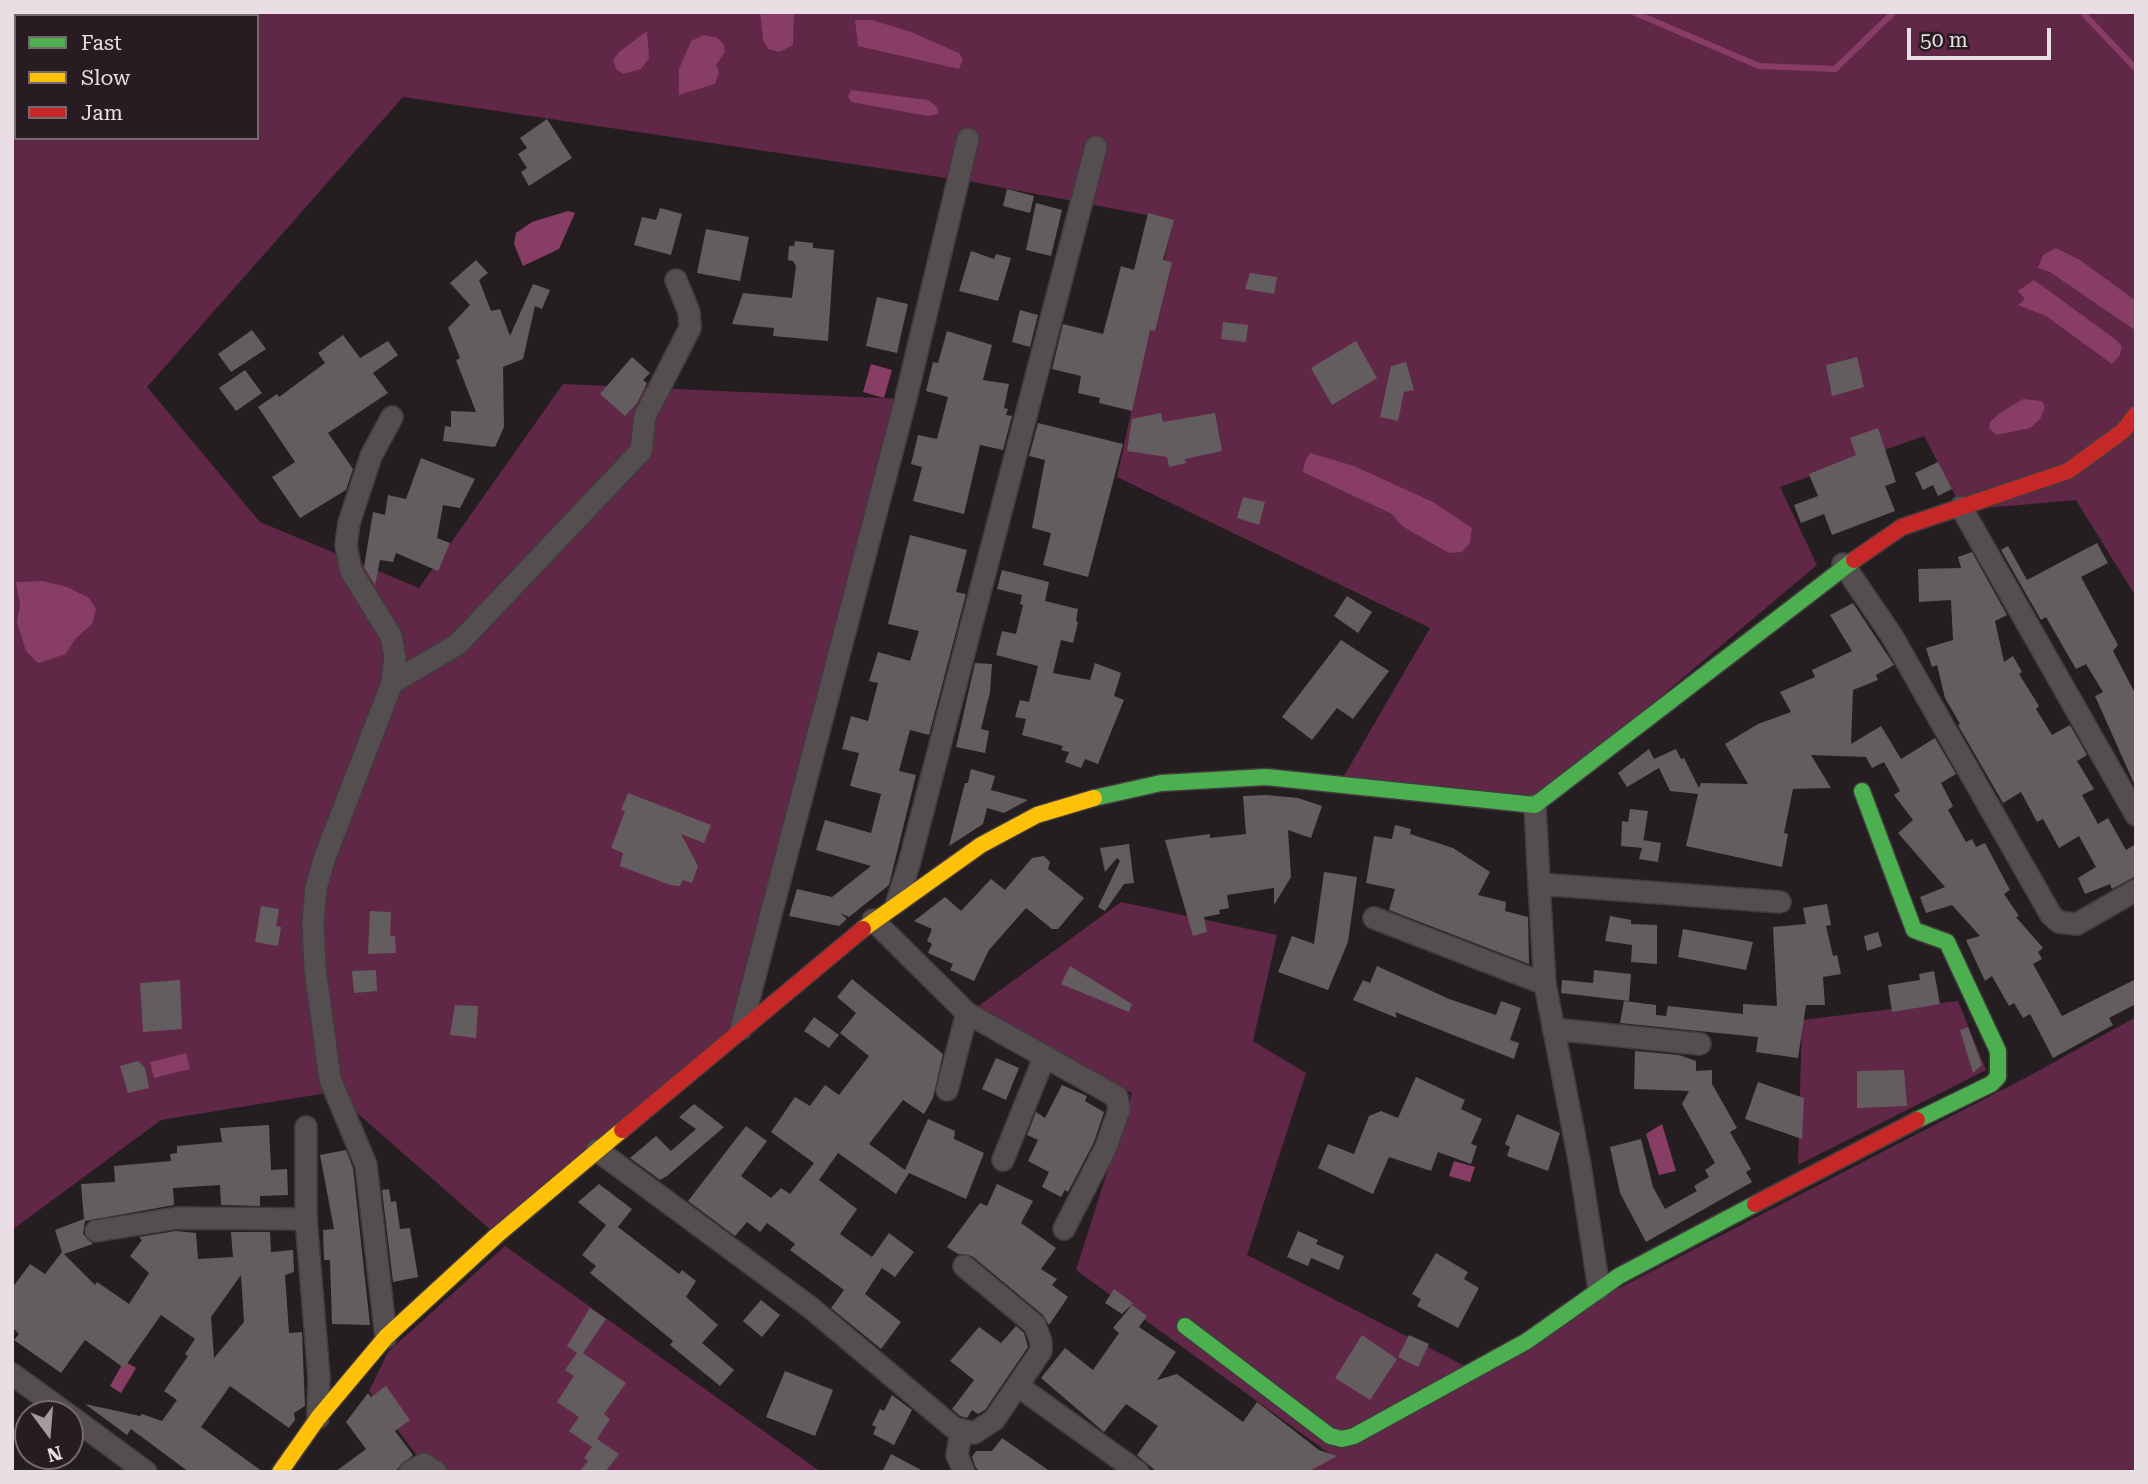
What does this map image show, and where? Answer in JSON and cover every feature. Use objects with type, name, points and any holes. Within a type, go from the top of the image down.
[{"type":"street","points":[[741,1029],[905,402],[968,139]]},
{"type":"street","points":[[897,902],[1096,147]]},
{"type":"street","points":[[392,682],[458,644],[641,451],[645,416],[690,328],[689,312],[676,280]]},
{"type":"street","points":[[290,1468],[318,1418],[386,1337],[496,1236],[873,920],[981,845],[1037,815],[1119,790],[1161,783],[1266,776],[1535,805],[1843,564],[1902,527],[2028,487],[2068,471],[2123,431],[2136,414]]},
{"type":"street","points":[[386,1337],[366,1165],[330,1079],[314,968],[313,922],[316,888],[325,857],[392,682],[395,657],[391,636],[351,571],[346,545],[349,523],[371,456],[392,417]]},
{"type":"street","points":[[1961,507],[2136,815]]},
{"type":"street","points":[[1843,564],[1892,636],[2052,915],[2059,922],[2077,924],[2136,890]]},
{"type":"street","points":[[1185,1326],[1330,1436],[1342,1439],[1354,1436],[1527,1341],[1574,1311],[1599,1289],[1870,1143],[1990,1084],[1998,1077],[1998,1051],[1947,942],[1914,930],[1863,791]]},
{"type":"street","points":[[1535,805],[1545,984],[1580,1165],[1599,1289]]},
{"type":"street","points":[[1539,884],[1780,902]]},
{"type":"street","points":[[1374,918],[1545,984]]},
{"type":"street","points":[[873,920],[967,1013],[1044,1058],[1112,1092],[1119,1103],[1107,1147],[1064,1229]]},
{"type":"street","points":[[947,1090],[967,1013]]},
{"type":"street","points":[[1553,1029],[1700,1044]]},
{"type":"street","points":[[1003,1160],[1044,1058]]},
{"type":"street","points":[[306,1127],[306,1219],[319,1377],[318,1418]]},
{"type":"street","points":[[597,1150],[811,1308],[961,1432],[974,1433],[995,1420],[1018,1386],[1041,1351],[1040,1333],[1035,1325],[964,1266]]},
{"type":"street","points":[[96,1231],[177,1218],[306,1219]]},
{"type":"street","points":[[12,1374],[48,1400]]},
{"type":"street","points":[[1018,1386],[1138,1472]]},
{"type":"street","points":[[84,1426],[146,1472]]},
{"type":"street","points":[[961,1432],[957,1455],[964,1472]]},
{"type":"street","points":[[410,1472],[424,1464],[436,1472]]},
{"type":"shaded area","points":[[12,12],[2136,12],[2136,597],[2076,500],[1963,510],[1924,436],[1780,487],[1817,565],[1534,803],[1341,781],[1430,628],[1117,477],[1173,220],[973,182],[403,97],[147,387],[260,522],[419,588],[563,384],[903,399],[742,1021],[492,1231],[333,1092],[161,1120],[12,1230]]},
{"type":"shaded area","points":[[760,12],[794,12],[793,45],[779,52],[768,49],[763,40]]},
{"type":"shaded area","points":[[855,20],[872,20],[911,32],[959,53],[963,59],[959,69],[858,46]]},
{"type":"shaded area","points":[[647,31],[649,58],[641,69],[623,74],[616,69],[613,60],[619,52]]},
{"type":"shaded area","points":[[704,35],[718,38],[724,45],[725,52],[716,65],[719,72],[715,84],[679,95],[679,69],[691,41]]},
{"type":"shaded area","points":[[851,90],[928,100],[937,107],[938,114],[928,116],[851,102],[848,96]]},
{"type":"shaded area","points":[[568,211],[575,213],[559,249],[523,266],[514,244],[516,233],[532,222]]},
{"type":"shaded area","points":[[2056,248],[2080,260],[2136,301],[2136,331],[2050,272],[2038,268],[2043,255]]},
{"type":"shaded area","points":[[2034,280],[2122,346],[2120,355],[2112,364],[2046,316],[2018,305],[2025,299],[2018,291]]},
{"type":"shaded area","points":[[871,364],[892,370],[884,398],[863,392]]},
{"type":"shaded area","points":[[2023,399],[2042,401],[2045,407],[2040,419],[2030,428],[1997,435],[1989,429],[1990,422],[2000,413]]},
{"type":"shaded area","points":[[1310,453],[1354,466],[1433,502],[1472,528],[1470,543],[1462,552],[1449,553],[1402,526],[1392,514],[1303,472]]},
{"type":"shaded area","points":[[43,581],[67,587],[89,598],[96,609],[92,624],[75,639],[66,654],[38,663],[26,651],[17,622],[20,605],[16,582]]},
{"type":"shaded area","points":[[1121,902],[1277,935],[1253,1041],[1306,1073],[1247,1255],[1467,1367],[2027,1077],[2136,1017],[2136,1472],[1302,1472],[1330,1454],[1076,1270],[1132,1093],[969,1013]]},
{"type":"shaded area","points":[[1958,1001],[1986,1070],[1798,1165],[1802,1020]]},
{"type":"shaded area","points":[[186,1053],[190,1069],[154,1078],[150,1062]]},
{"type":"shaded area","points":[[1662,1124],[1676,1171],[1659,1175],[1646,1134]]},
{"type":"shaded area","points":[[1454,1161],[1475,1167],[1470,1182],[1449,1176]]},
{"type":"shaded area","points":[[505,1246],[821,1472],[429,1472],[369,1391],[388,1352]]},
{"type":"shaded area","points":[[124,1361],[136,1368],[121,1393],[110,1386]]},
{"type":"building","points":[[547,119],[572,158],[529,186],[521,172],[527,168],[518,154],[527,148],[520,138]]},
{"type":"building","points":[[1007,189],[1034,196],[1030,213],[1003,206]]},
{"type":"building","points":[[1036,203],[1062,210],[1051,256],[1026,250]]},
{"type":"building","points":[[660,208],[682,214],[671,255],[634,245],[642,217],[656,220]]},
{"type":"building","points":[[1148,213],[1174,220],[1163,260],[1172,262],[1155,331],[1150,330],[1132,411],[1099,403],[1100,398],[1078,393],[1081,376],[1052,369],[1063,324],[1103,334],[1121,266],[1134,270]]},
{"type":"building","points":[[706,229],[749,237],[740,281],[697,273]]},
{"type":"building","points":[[795,241],[813,243],[813,248],[834,250],[828,341],[773,336],[774,328],[732,324],[743,293],[792,298],[796,266],[793,261],[788,260],[789,246],[794,246]]},
{"type":"building","points":[[971,251],[994,259],[996,254],[1011,258],[998,301],[959,291]]},
{"type":"building","points":[[476,260],[488,273],[479,280],[491,311],[500,309],[510,336],[533,284],[550,290],[542,309],[535,306],[523,359],[503,367],[504,427],[495,447],[443,441],[445,426],[451,427],[451,411],[476,412],[456,360],[460,358],[448,328],[470,305],[450,283]]},
{"type":"building","points":[[1250,273],[1277,277],[1274,294],[1245,289]]},
{"type":"building","points":[[877,297],[908,304],[897,353],[866,346]]},
{"type":"building","points":[[1020,310],[1038,315],[1030,347],[1012,342]]},
{"type":"building","points":[[1223,322],[1248,325],[1246,342],[1221,339]]},
{"type":"building","points":[[252,330],[266,349],[231,372],[218,354]]},
{"type":"building","points":[[947,331],[992,345],[983,380],[1009,384],[1004,408],[1008,409],[1006,415],[1012,416],[1003,450],[980,445],[964,514],[913,501],[922,467],[911,464],[918,435],[937,439],[948,397],[926,391],[933,362],[938,363]]},
{"type":"building","points":[[343,335],[360,358],[388,341],[398,355],[373,373],[388,393],[328,433],[353,469],[346,490],[300,518],[272,477],[295,462],[258,407],[277,394],[279,397],[325,363],[318,353]]},
{"type":"building","points":[[1356,341],[1377,378],[1332,405],[1311,368]]},
{"type":"building","points":[[632,357],[650,373],[643,380],[647,383],[637,403],[625,416],[600,394]]},
{"type":"building","points":[[1857,357],[1864,387],[1832,396],[1826,365]]},
{"type":"building","points":[[1406,362],[1414,390],[1404,392],[1398,421],[1380,417],[1391,366]]},
{"type":"building","points":[[245,370],[262,393],[236,411],[219,388]]},
{"type":"building","points":[[1161,413],[1163,422],[1215,413],[1222,451],[1185,459],[1186,463],[1169,467],[1167,457],[1127,451],[1132,419]]},
{"type":"building","points":[[1038,423],[1123,444],[1088,577],[1043,565],[1051,533],[1032,528],[1045,460],[1029,456]]},
{"type":"building","points":[[1878,428],[1896,482],[1885,486],[1895,511],[1832,535],[1824,514],[1801,523],[1794,505],[1818,496],[1809,474],[1856,455],[1850,438]]},
{"type":"building","points":[[421,458],[475,479],[460,508],[443,505],[437,538],[450,543],[438,571],[396,553],[393,562],[380,560],[375,585],[364,567],[373,512],[385,515],[388,495],[406,499]]},
{"type":"building","points":[[1938,462],[1952,489],[1938,496],[1933,485],[1923,490],[1915,473]]},
{"type":"building","points":[[1243,497],[1265,502],[1259,525],[1237,518]]},
{"type":"building","points":[[910,535],[967,550],[956,592],[966,594],[929,735],[910,730],[899,771],[916,775],[889,885],[849,917],[840,913],[847,919],[839,926],[789,916],[797,889],[832,897],[871,866],[816,850],[825,820],[871,833],[881,794],[850,786],[859,753],[842,749],[851,716],[868,721],[878,683],[869,681],[878,652],[910,661],[919,631],[888,624]]},
{"type":"building","points":[[2097,543],[2108,563],[2081,577],[2118,645],[2113,651],[2136,695],[2136,788],[2095,696],[2103,692],[2086,664],[2076,669],[2046,617],[2041,620],[2001,550],[2008,546],[2027,580]]},
{"type":"building","points":[[1972,552],[2007,615],[1995,621],[2004,662],[2013,656],[2022,672],[2019,674],[2039,706],[2036,709],[2052,735],[2070,725],[2087,755],[2077,761],[2094,789],[2082,795],[2098,824],[2108,818],[2126,850],[2136,844],[2136,876],[2112,889],[2110,884],[2085,894],[2078,878],[2096,867],[2079,836],[2059,848],[2043,819],[2037,822],[2021,792],[2003,803],[1945,698],[1937,665],[1932,667],[1926,648],[1953,640],[1951,600],[1919,602],[1918,569],[1961,568],[1958,557]]},
{"type":"building","points":[[1002,570],[1049,582],[1045,601],[1078,609],[1073,643],[1061,640],[1053,673],[1090,680],[1095,663],[1121,673],[1114,696],[1124,700],[1098,764],[1085,759],[1081,768],[1065,762],[1069,752],[1061,750],[1063,746],[1022,735],[1026,719],[1015,717],[1020,700],[1029,702],[1038,666],[996,655],[1002,631],[1016,634],[1023,605],[1020,604],[1022,595],[997,589]]},
{"type":"building","points":[[1347,596],[1372,612],[1358,633],[1334,616]]},
{"type":"building","points":[[1853,603],[1894,665],[1876,675],[1878,680],[1853,690],[1851,744],[1881,726],[1901,759],[1935,738],[1956,774],[1941,783],[1953,806],[1948,810],[1966,842],[1972,839],[1976,847],[1985,843],[2010,890],[2004,894],[2019,916],[2016,917],[2043,948],[2038,952],[2042,959],[2033,964],[2062,1016],[2136,979],[2136,1004],[2109,1018],[2113,1025],[2053,1058],[2030,1014],[2023,1018],[2014,1003],[2009,1006],[1992,976],[1985,981],[1966,940],[1980,936],[1952,905],[1926,913],[1920,897],[1945,887],[1898,833],[1913,820],[1894,795],[1900,791],[1884,762],[1872,768],[1866,757],[1811,755],[1831,788],[1793,789],[1784,833],[1788,834],[1782,867],[1686,846],[1698,794],[1670,791],[1659,768],[1627,787],[1618,773],[1649,749],[1654,759],[1676,749],[1681,759],[1684,758],[1699,788],[1701,783],[1748,784],[1725,744],[1758,724],[1791,712],[1780,692],[1815,677],[1812,670],[1852,651],[1830,615]]},
{"type":"building","points":[[1341,640],[1389,671],[1353,719],[1337,708],[1312,740],[1282,717]]},
{"type":"building","points":[[975,663],[992,664],[990,692],[981,729],[989,731],[985,753],[956,747]]},
{"type":"building","points":[[971,769],[995,776],[991,790],[1028,800],[1004,813],[987,808],[983,824],[949,846],[965,783],[968,783]]},
{"type":"building","points":[[628,793],[711,825],[704,843],[681,834],[698,866],[692,883],[683,880],[680,886],[670,885],[620,866],[623,853],[611,848],[625,811],[621,810]]},
{"type":"building","points":[[1243,796],[1298,798],[1322,806],[1311,838],[1288,830],[1291,877],[1274,905],[1274,888],[1227,895],[1229,908],[1219,910],[1220,914],[1204,917],[1207,932],[1193,936],[1165,840],[1210,834],[1210,838],[1246,834]]},
{"type":"building","points":[[1630,809],[1648,811],[1643,840],[1661,843],[1658,862],[1639,859],[1642,848],[1621,846],[1622,821],[1628,822]]},
{"type":"building","points":[[1395,825],[1411,829],[1410,834],[1453,848],[1490,872],[1478,895],[1506,902],[1505,911],[1528,917],[1529,964],[1389,910],[1395,889],[1366,883],[1374,836],[1392,839]]},
{"type":"building","points":[[1129,844],[1134,883],[1124,884],[1105,911],[1098,907],[1120,861],[1117,858],[1105,872],[1100,848]]},
{"type":"building","points":[[1044,856],[1050,862],[1048,869],[1084,898],[1058,929],[1052,929],[1026,908],[989,950],[974,981],[950,970],[953,964],[928,953],[932,944],[927,941],[932,929],[914,921],[945,897],[961,911],[991,879],[1005,890],[1032,858]]},
{"type":"building","points":[[1324,872],[1357,877],[1348,942],[1328,990],[1278,972],[1292,936],[1314,944]]},
{"type":"building","points":[[1827,904],[1831,925],[1826,926],[1833,956],[1837,955],[1841,974],[1823,977],[1825,1005],[1806,1005],[1798,1058],[1756,1052],[1758,1037],[1620,1023],[1624,1001],[1656,1005],[1656,1015],[1666,1016],[1668,1006],[1743,1014],[1743,1004],[1777,1006],[1773,927],[1806,924],[1803,908]]},
{"type":"building","points":[[261,906],[279,909],[276,926],[281,927],[278,946],[255,942]]},
{"type":"building","points":[[370,911],[391,912],[390,936],[395,936],[396,953],[368,954]]},
{"type":"building","points":[[1610,916],[1631,920],[1631,924],[1657,925],[1657,964],[1631,962],[1632,945],[1605,941]]},
{"type":"building","points":[[1683,929],[1753,942],[1746,970],[1678,957]]},
{"type":"building","points":[[1878,932],[1882,946],[1867,951],[1864,936]]},
{"type":"building","points":[[1070,966],[1132,1004],[1129,1012],[1061,984]]},
{"type":"building","points":[[1377,966],[1449,999],[1496,1015],[1501,1001],[1521,1008],[1510,1040],[1519,1043],[1514,1059],[1395,1012],[1397,1018],[1353,1000],[1363,980],[1370,983]]},
{"type":"building","points":[[376,970],[377,991],[354,993],[352,971]]},
{"type":"building","points":[[1594,970],[1631,974],[1629,1001],[1561,993],[1562,980],[1593,983]]},
{"type":"building","points":[[1934,971],[1940,1004],[1892,1012],[1888,985],[1920,980],[1919,974]]},
{"type":"building","points":[[852,979],[943,1054],[933,1098],[924,1114],[903,1100],[869,1144],[905,1170],[928,1119],[955,1131],[954,1139],[984,1153],[966,1199],[909,1173],[896,1194],[838,1153],[819,1180],[857,1209],[840,1234],[872,1257],[889,1233],[914,1252],[895,1277],[882,1268],[865,1294],[901,1322],[881,1349],[831,1308],[844,1290],[790,1250],[795,1244],[767,1223],[760,1232],[747,1222],[735,1236],[688,1201],[746,1126],[767,1141],[741,1176],[771,1198],[781,1188],[790,1194],[814,1163],[771,1132],[795,1097],[810,1106],[825,1085],[839,1095],[869,1056],[840,1033],[856,1013],[837,997]]},
{"type":"building","points":[[180,980],[182,1029],[143,1032],[140,983]]},
{"type":"building","points":[[455,1005],[478,1006],[476,1038],[450,1035]]},
{"type":"building","points":[[814,1017],[839,1035],[829,1048],[804,1031]]},
{"type":"building","points":[[1968,1027],[1982,1065],[1973,1073],[1960,1030]]},
{"type":"building","points":[[1635,1051],[1679,1055],[1696,1061],[1696,1071],[1712,1070],[1712,1084],[1737,1128],[1730,1132],[1751,1169],[1746,1172],[1752,1182],[1646,1242],[1620,1193],[1610,1147],[1641,1139],[1653,1187],[1665,1209],[1697,1191],[1694,1186],[1709,1177],[1705,1170],[1715,1163],[1682,1104],[1689,1091],[1634,1089]]},
{"type":"building","points":[[996,1058],[1019,1068],[1006,1100],[982,1089]]},
{"type":"building","points":[[138,1061],[145,1068],[149,1088],[128,1093],[120,1066]]},
{"type":"building","points":[[1904,1070],[1907,1106],[1857,1108],[1857,1071]]},
{"type":"building","points":[[1416,1077],[1465,1100],[1461,1109],[1482,1119],[1471,1144],[1477,1146],[1471,1164],[1438,1152],[1431,1171],[1389,1157],[1373,1194],[1318,1168],[1328,1144],[1354,1154],[1369,1116],[1381,1111],[1398,1118]]},
{"type":"building","points":[[1758,1082],[1804,1098],[1802,1139],[1745,1119]]},
{"type":"building","points":[[1062,1085],[1087,1096],[1085,1101],[1104,1112],[1094,1142],[1068,1192],[1065,1190],[1061,1197],[1042,1187],[1049,1172],[1028,1161],[1038,1140],[1027,1135],[1036,1112],[1045,1118]]},
{"type":"building","points":[[694,1104],[724,1127],[660,1180],[630,1158],[656,1136],[671,1151],[696,1129],[679,1117]]},
{"type":"building","points":[[1517,1114],[1560,1133],[1548,1171],[1507,1156],[1510,1147],[1505,1144]]},
{"type":"building","points":[[269,1125],[271,1170],[287,1169],[288,1195],[260,1196],[260,1206],[221,1205],[220,1185],[173,1188],[174,1205],[85,1221],[83,1234],[93,1244],[64,1254],[95,1285],[97,1282],[129,1304],[149,1273],[130,1256],[142,1240],[139,1237],[176,1231],[196,1233],[198,1259],[233,1257],[231,1232],[270,1232],[271,1252],[293,1250],[294,1272],[285,1275],[289,1333],[302,1332],[305,1406],[294,1413],[295,1420],[289,1428],[230,1386],[201,1427],[263,1472],[189,1472],[131,1429],[127,1435],[85,1404],[140,1416],[142,1414],[162,1421],[177,1400],[164,1391],[188,1356],[185,1354],[195,1339],[161,1315],[124,1368],[85,1340],[61,1373],[14,1340],[19,1334],[12,1327],[12,1288],[30,1264],[45,1274],[62,1252],[55,1230],[84,1219],[81,1184],[115,1182],[114,1166],[171,1161],[170,1154],[177,1153],[177,1146],[222,1142],[220,1128]],"holes":[[[241,1275],[244,1322],[214,1358],[211,1317]]]},
{"type":"building","points":[[346,1150],[353,1168],[370,1325],[332,1324],[330,1260],[324,1260],[323,1230],[334,1229],[320,1155]]},
{"type":"building","points":[[599,1184],[632,1209],[618,1227],[679,1274],[682,1270],[696,1281],[686,1297],[718,1325],[702,1343],[734,1370],[720,1386],[670,1345],[673,1341],[590,1273],[596,1266],[582,1255],[606,1225],[578,1202]]},
{"type":"building","points":[[997,1184],[1033,1201],[1021,1223],[1056,1248],[1041,1269],[1057,1279],[1052,1285],[1068,1297],[1049,1325],[1043,1315],[972,1256],[958,1254],[947,1247],[980,1203],[987,1206]]},
{"type":"building","points":[[389,1189],[391,1202],[396,1201],[400,1229],[410,1228],[418,1277],[393,1282],[382,1190]]},
{"type":"building","points":[[1298,1231],[1318,1240],[1316,1244],[1344,1256],[1339,1270],[1311,1258],[1308,1266],[1287,1257]]},
{"type":"building","points":[[1436,1253],[1468,1272],[1464,1279],[1479,1288],[1458,1328],[1417,1306],[1421,1299],[1412,1294]]},
{"type":"building","points":[[1114,1289],[1133,1303],[1122,1314],[1105,1303]]},
{"type":"building","points":[[761,1300],[780,1315],[762,1337],[743,1321]]},
{"type":"building","points":[[1132,1305],[1147,1316],[1139,1327],[1176,1352],[1157,1380],[1177,1374],[1243,1422],[1257,1402],[1319,1450],[1337,1456],[1308,1472],[1157,1472],[1137,1455],[1158,1426],[1126,1404],[1104,1432],[1041,1378],[1065,1348],[1093,1370],[1119,1333],[1113,1328]]},
{"type":"building","points":[[590,1308],[606,1319],[583,1353],[626,1383],[604,1414],[610,1419],[597,1439],[619,1454],[605,1472],[579,1472],[588,1461],[584,1458],[592,1447],[569,1431],[579,1417],[557,1402],[574,1376],[565,1370],[577,1353],[567,1346]]},
{"type":"building","points":[[1016,1326],[1024,1333],[1028,1347],[985,1410],[978,1414],[972,1410],[967,1418],[960,1416],[952,1409],[974,1380],[950,1361],[979,1327],[1001,1343]]},
{"type":"building","points":[[1362,1335],[1397,1359],[1370,1400],[1335,1378]]},
{"type":"building","points":[[1409,1335],[1429,1344],[1418,1367],[1398,1357]]},
{"type":"building","points":[[785,1371],[833,1390],[815,1436],[766,1417]]},
{"type":"building","points":[[386,1386],[410,1420],[395,1431],[413,1455],[394,1472],[335,1472],[366,1449],[346,1422],[368,1393],[371,1397]]},
{"type":"building","points":[[892,1395],[912,1410],[894,1445],[873,1434],[876,1427],[872,1425],[880,1409],[884,1411]]},
{"type":"building","points":[[1002,1438],[1051,1472],[981,1472],[976,1468],[972,1457],[976,1451],[992,1451]]},
{"type":"building","points":[[891,1454],[925,1472],[882,1472]]},
{"type":"waterway","points":[[1633,12],[1759,66],[1835,69],[1894,12]]},
{"type":"waterway","points":[[2082,12],[2136,69]]},
{"type":"traffic: fast","points":[[1094,798],[1161,783],[1266,777],[1535,805],[1854,560]]},
{"type":"traffic: fast","points":[[1862,791],[1914,930],[1947,942],[1998,1051],[1998,1077],[1991,1084],[1917,1120]]},
{"type":"traffic: fast","points":[[1185,1326],[1330,1436],[1342,1439],[1354,1436],[1527,1341],[1619,1276],[1755,1204]]},
{"type":"traffic: slow","points":[[863,929],[981,845],[1037,815],[1094,798]]},
{"type":"traffic: slow","points":[[280,1472],[318,1418],[386,1337],[496,1236],[622,1130]]},
{"type":"traffic: jam","points":[[1854,560],[1902,527],[2068,471],[2123,431],[2136,414]]},
{"type":"traffic: jam","points":[[622,1130],[863,929]]},
{"type":"traffic: jam","points":[[1755,1204],[1917,1120]]}]
